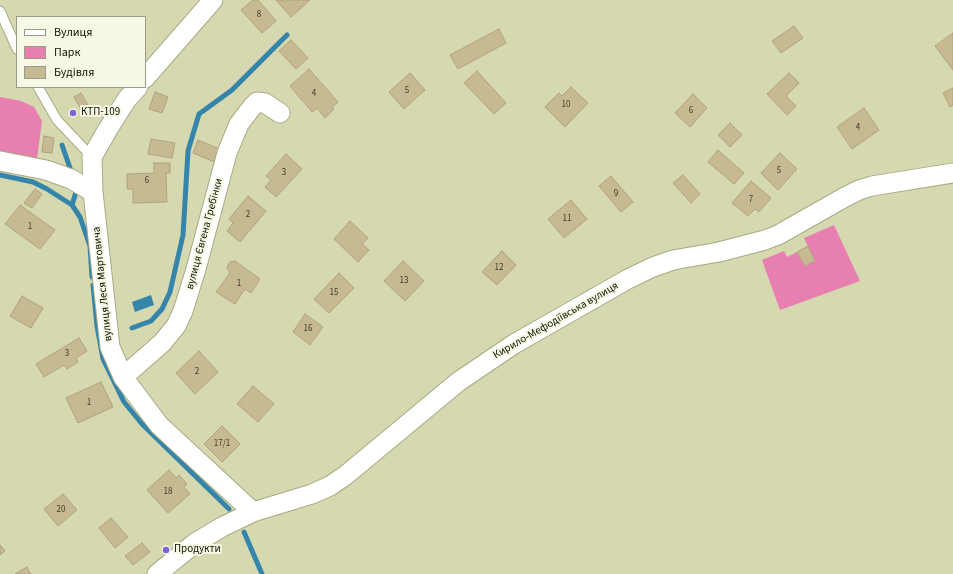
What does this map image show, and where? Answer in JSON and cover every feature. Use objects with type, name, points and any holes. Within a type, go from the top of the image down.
[{"type":"street","points":[[146,77],[213,0]]},
{"type":"street","points":[[93,192],[92,157],[127,99],[137,88]]},
{"type":"street","name":"вулиця Євгена Гребінки","points":[[123,376],[162,343],[176,326],[183,311],[196,269],[227,153],[239,124],[252,106],[257,102],[265,103],[280,114]]},
{"type":"street","points":[[0,161],[46,170],[71,179],[93,192]]},
{"type":"street","name":"Кирило-Мефодіївська вулиця","points":[[157,574],[195,543],[222,527],[253,512],[312,494],[330,486],[346,475],[458,382],[508,348],[628,279],[673,260],[719,252],[765,240],[778,235],[844,197],[872,186],[953,174]]},
{"type":"street","name":"вулиця Леся Мартовича","points":[[93,192],[110,347],[123,376],[159,425],[253,512]]},
{"type":"lane","points":[[0,11],[16,47]]},
{"type":"lane","points":[[39,88],[58,120],[92,157]]},
{"type":"green space","points":[[0,97],[21,101],[34,107],[42,121],[37,159],[0,155]]},
{"type":"green space","points":[[834,225],[860,281],[780,310],[762,260],[784,251],[787,257],[797,252],[805,266],[815,261],[804,238]]},
{"type":"water","points":[[151,295],[154,305],[135,312],[132,302]]},
{"type":"building","points":[[253,0],[258,0],[276,21],[262,33],[241,10]]},
{"type":"building","points":[[276,0],[310,0],[291,17]]},
{"type":"building","points":[[794,26],[803,38],[781,53],[772,41]]},
{"type":"building","points":[[499,29],[506,43],[458,69],[450,55]]},
{"type":"building","points":[[953,33],[953,70],[935,46]]},
{"type":"building","points":[[291,40],[308,58],[296,69],[279,51]]},
{"type":"building","points":[[309,69],[338,102],[332,107],[334,109],[325,118],[317,108],[312,112],[290,86]]},
{"type":"building","points":[[477,71],[506,103],[494,114],[464,83]]},
{"type":"building","points":[[410,73],[425,90],[404,109],[389,92]]},
{"type":"building","points":[[789,73],[799,83],[786,96],[796,106],[787,115],[767,94]]},
{"type":"building","points":[[571,87],[588,103],[565,127],[545,107],[559,93],[562,96]]},
{"type":"building","points":[[953,88],[953,105],[950,107],[943,93]]},
{"type":"building","points":[[155,92],[168,97],[162,113],[149,109]]},
{"type":"building","points":[[81,93],[89,107],[82,111],[74,97]]},
{"type":"building","points":[[693,94],[707,108],[690,127],[675,113]]},
{"type":"building","points":[[864,108],[879,130],[852,149],[837,127]]},
{"type":"building","name":"КТП-109","points":[[71,111],[76,112],[76,115],[70,114]]},
{"type":"building","points":[[730,123],[742,135],[730,147],[718,135]]},
{"type":"building","points":[[44,136],[54,138],[52,153],[42,152]]},
{"type":"building","points":[[151,139],[175,143],[172,158],[148,154]]},
{"type":"building","points":[[198,140],[222,150],[217,163],[193,153]]},
{"type":"building","points":[[718,150],[744,173],[734,184],[708,162]]},
{"type":"building","points":[[780,153],[797,169],[778,190],[761,173]]},
{"type":"building","points":[[286,154],[302,169],[276,197],[265,187],[271,180],[266,176]]},
{"type":"building","points":[[154,163],[170,163],[170,173],[166,173],[167,202],[133,203],[133,189],[127,189],[127,174],[154,173]]},
{"type":"building","points":[[683,175],[700,194],[691,203],[673,183]]},
{"type":"building","points":[[611,176],[633,202],[621,212],[599,186]]},
{"type":"building","points":[[751,181],[771,198],[759,212],[755,209],[748,216],[732,203]]},
{"type":"building","points":[[35,189],[42,194],[32,208],[24,203]]},
{"type":"building","points":[[248,196],[266,211],[240,242],[227,231],[233,223],[229,219]]},
{"type":"building","points":[[571,200],[587,219],[564,238],[548,219]]},
{"type":"building","points":[[20,205],[55,230],[40,249],[5,224]]},
{"type":"building","points":[[350,221],[368,238],[362,244],[369,250],[358,262],[334,239]]},
{"type":"building","points":[[808,246],[815,261],[805,266],[797,252]]},
{"type":"building","points":[[502,251],[516,265],[497,285],[482,272]]},
{"type":"building","points":[[235,261],[260,279],[251,293],[245,289],[235,304],[216,292],[230,273],[227,267],[230,262]]},
{"type":"building","points":[[403,261],[424,281],[405,301],[384,281]]},
{"type":"building","points":[[339,273],[354,288],[329,313],[314,299]]},
{"type":"building","points":[[22,296],[43,308],[31,328],[10,316]]},
{"type":"building","points":[[305,314],[323,327],[310,345],[293,332]]},
{"type":"building","points":[[79,338],[87,351],[76,358],[78,362],[67,369],[64,365],[44,377],[36,364]]},
{"type":"building","points":[[199,351],[218,372],[195,394],[176,373]]},
{"type":"building","points":[[101,382],[113,407],[78,423],[66,398]]},
{"type":"building","points":[[253,386],[274,404],[258,422],[237,404]]},
{"type":"building","points":[[222,426],[240,444],[222,462],[204,444]]},
{"type":"building","points":[[169,470],[176,478],[179,475],[187,484],[184,487],[190,494],[168,513],[147,490]]},
{"type":"building","points":[[63,494],[77,510],[58,526],[44,509]]},
{"type":"building","points":[[111,518],[128,537],[115,548],[99,528]]},
{"type":"building","points":[[142,543],[150,552],[133,565],[125,556]]},
{"type":"building","points":[[0,545],[5,551],[0,555]]},
{"type":"building","points":[[27,567],[31,574],[15,574]]},
{"type":"waterway","points":[[132,328],[151,321],[162,309],[170,292],[183,235],[188,151],[199,114],[232,90],[287,35]]},
{"type":"waterway","points":[[62,145],[70,168]]},
{"type":"waterway","points":[[0,175],[33,182],[72,205]]},
{"type":"waterway","points":[[76,192],[72,205],[80,217],[90,246],[92,277]]},
{"type":"waterway","points":[[93,285],[97,326],[103,359],[124,402],[142,424],[229,509]]},
{"type":"waterway","points":[[244,532],[262,574]]},
{"type":"place","name":"КТП-109","points":[[73,113]]},
{"type":"place","name":"Продукти","points":[[166,550]]}]
